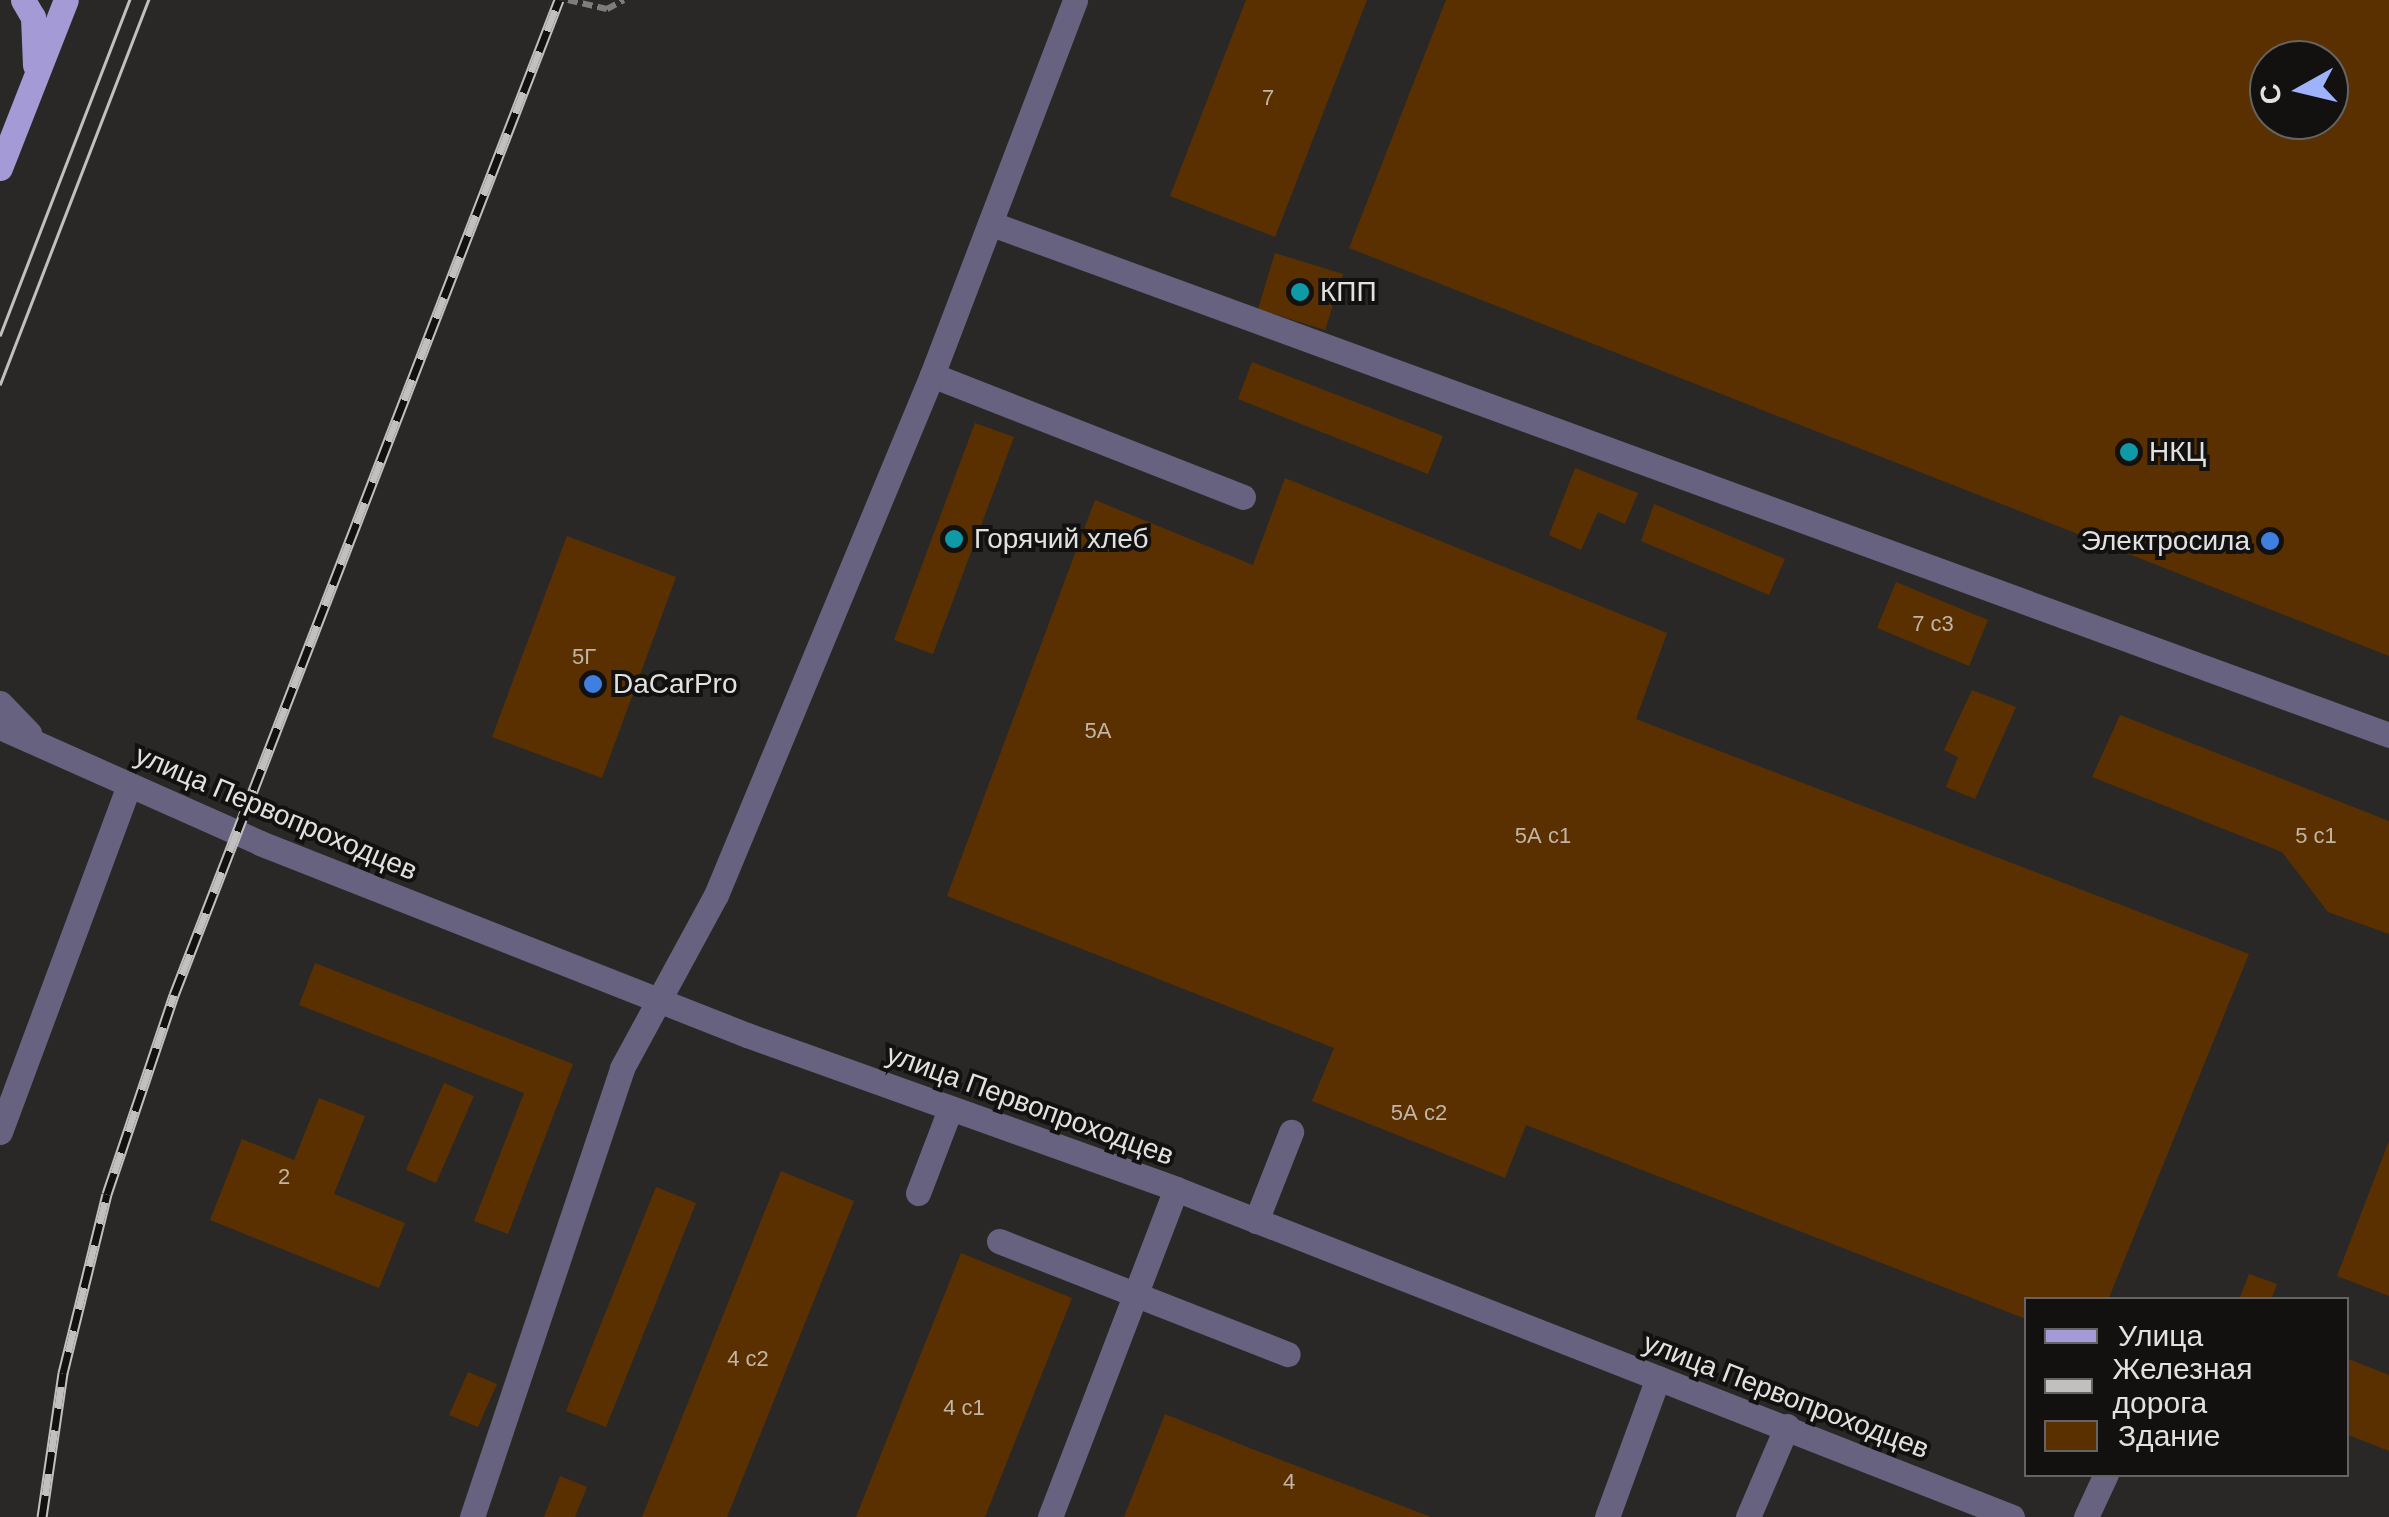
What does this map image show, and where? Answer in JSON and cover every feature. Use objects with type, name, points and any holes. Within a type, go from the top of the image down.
[{"type":"main road","points":[[23,0],[32,18],[36,76]]},
{"type":"main road","points":[[0,168],[66,0]]},
{"type":"street","points":[[472,1517],[622,1068],[716,895],[932,375],[1075,0]]},
{"type":"street","points":[[992,224],[2389,735]]},
{"type":"street","points":[[932,375],[1242,497]]},
{"type":"street","name":"улица Первопроходцев","points":[[0,703],[33,736]]},
{"type":"street","name":"улица Первопроходцев","points":[[0,727],[33,736],[129,785],[660,1000],[1176,1189],[2012,1517]]},
{"type":"street","points":[[0,1132],[129,785]]},
{"type":"street","points":[[918,1193],[950,1108]]},
{"type":"street","points":[[1256,1221],[1291,1132]]},
{"type":"street","points":[[1050,1517],[1176,1189]]},
{"type":"street","points":[[999,1241],[1288,1354]]},
{"type":"street","points":[[1607,1517],[1658,1378]]},
{"type":"street","points":[[1748,1517],[1786,1426]]},
{"type":"street","points":[[2086,1517],[2105,1477]]},
{"type":"path","points":[[568,0],[607,10],[624,0]]},
{"type":"building","points":[[1246,0],[1367,0],[1275,237],[1170,196]]},
{"type":"building","name":"НКЦ","points":[[1446,0],[2389,0],[2389,656],[1349,248]]},
{"type":"building","name":"КПП","points":[[1275,253],[1343,274],[1325,330],[1258,309]]},
{"type":"building","points":[[1252,362],[1443,436],[1428,474],[1238,399]]},
{"type":"building","name":"Горячий хлеб","points":[[975,423],[1014,437],[933,654],[894,640]]},
{"type":"building","points":[[1575,468],[1638,493],[1625,524],[1598,512],[1581,550],[1549,535]]},
{"type":"building","points":[[1285,478],[1667,633],[1636,719],[2249,954],[2109,1297],[2024,1297],[2024,1318],[1526,1125],[1505,1178],[1312,1101],[1334,1048],[947,896],[1095,500],[1253,565]]},
{"type":"building","points":[[1654,504],[1785,559],[1769,595],[1641,541]]},
{"type":"building","points":[[567,536],[676,577],[602,778],[492,737]]},
{"type":"building","points":[[1896,582],[1988,620],[1969,666],[1877,628]]},
{"type":"building","points":[[1972,690],[2016,707],[1975,799],[1946,787],[1958,757],[1944,750]]},
{"type":"building","points":[[2120,715],[2389,821],[2389,934],[2328,912],[2282,852],[2092,777]]},
{"type":"building","points":[[315,963],[573,1064],[508,1234],[474,1221],[524,1093],[299,1005]]},
{"type":"building","points":[[444,1083],[474,1096],[436,1183],[406,1170]]},
{"type":"building","points":[[319,1098],[365,1116],[334,1194],[405,1223],[379,1288],[210,1220],[242,1139],[294,1160]]},
{"type":"building","points":[[2389,1141],[2389,1296],[2337,1276]]},
{"type":"building","points":[[781,1171],[854,1201],[727,1517],[642,1517]]},
{"type":"building","points":[[656,1187],[696,1203],[606,1427],[566,1411]]},
{"type":"building","points":[[961,1253],[1072,1298],[985,1517],[856,1517]]},
{"type":"building","points":[[2249,1274],[2277,1284],[2272,1297],[2240,1297]]},
{"type":"building","points":[[2349,1359],[2389,1375],[2389,1451],[2349,1435]]},
{"type":"building","points":[[468,1372],[497,1384],[478,1427],[449,1415]]},
{"type":"building","points":[[1165,1414],[1252,1449],[1431,1517],[1124,1517]]},
{"type":"building","points":[[560,1476],[587,1487],[575,1517],[544,1517]]},
{"type":"tram line","points":[[0,335],[129,0]]},
{"type":"tram line","points":[[0,384],[148,0]]},
{"type":"railway","points":[[42,1517],[63,1373],[107,1194],[174,995],[559,0]]},
{"type":"place","name":"КПП","points":[[1300,292]]},
{"type":"place","name":"НКЦ","points":[[2129,452]]},
{"type":"place","name":"Горячий хлеб","points":[[954,539]]},
{"type":"place","name":"Электросила","points":[[2270,541]]},
{"type":"place","name":"DaCarPro","points":[[593,684]]}]
